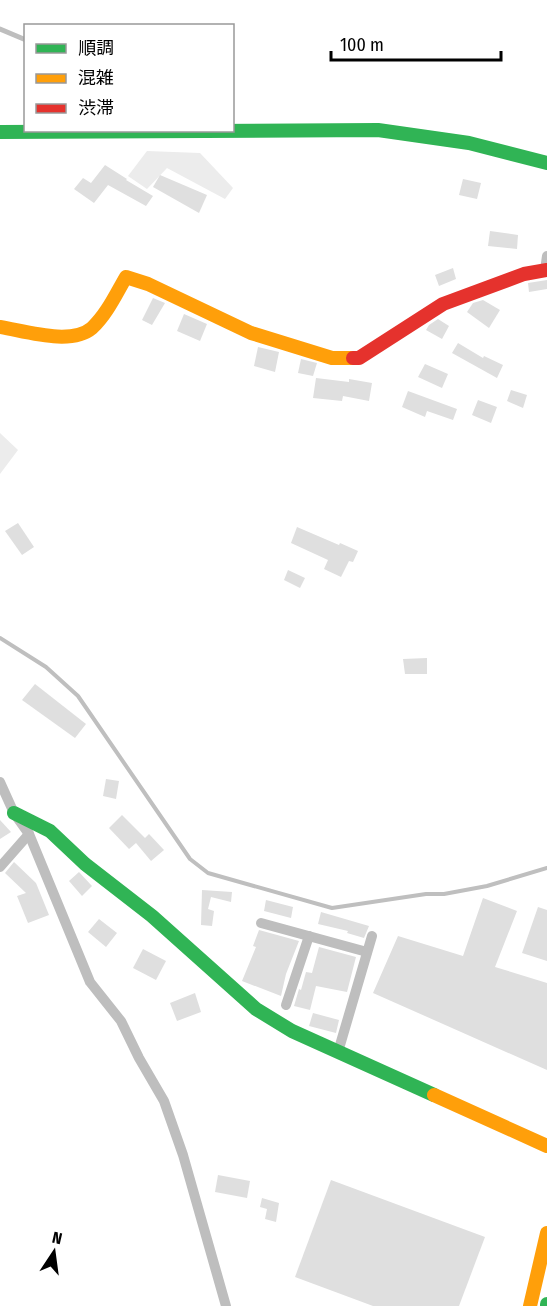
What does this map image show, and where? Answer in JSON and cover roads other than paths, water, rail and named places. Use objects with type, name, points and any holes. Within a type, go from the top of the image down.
[{"type":"main road","points":[[234,131],[378,130],[469,143],[547,163]]},
{"type":"main road","points":[[0,132],[24,132]]},
{"type":"main road","points":[[0,327],[66,336],[85,333],[99,320],[126,277],[148,284],[251,333],[332,358],[359,358],[443,304],[524,274],[546,270]]},
{"type":"main road","points":[[14,813],[50,831],[85,864],[152,916],[256,1009],[292,1031],[547,1146]]},
{"type":"main road","points":[[530,1306],[547,1233]]},
{"type":"street","points":[[546,270],[547,256]]},
{"type":"street","points":[[0,782],[14,813],[28,834],[90,982],[121,1021],[164,1101],[183,1155],[226,1306]]},
{"type":"street","points":[[0,867],[28,834]]},
{"type":"street","points":[[261,923],[367,951]]},
{"type":"street","points":[[286,1005],[309,936]]},
{"type":"street","points":[[338,1052],[372,936]]},
{"type":"lane","points":[[0,29],[24,39]]},
{"type":"waterway","points":[[0,638],[46,667],[78,696],[190,859],[208,873],[332,908],[426,894],[444,894],[487,886],[547,868]]}]
